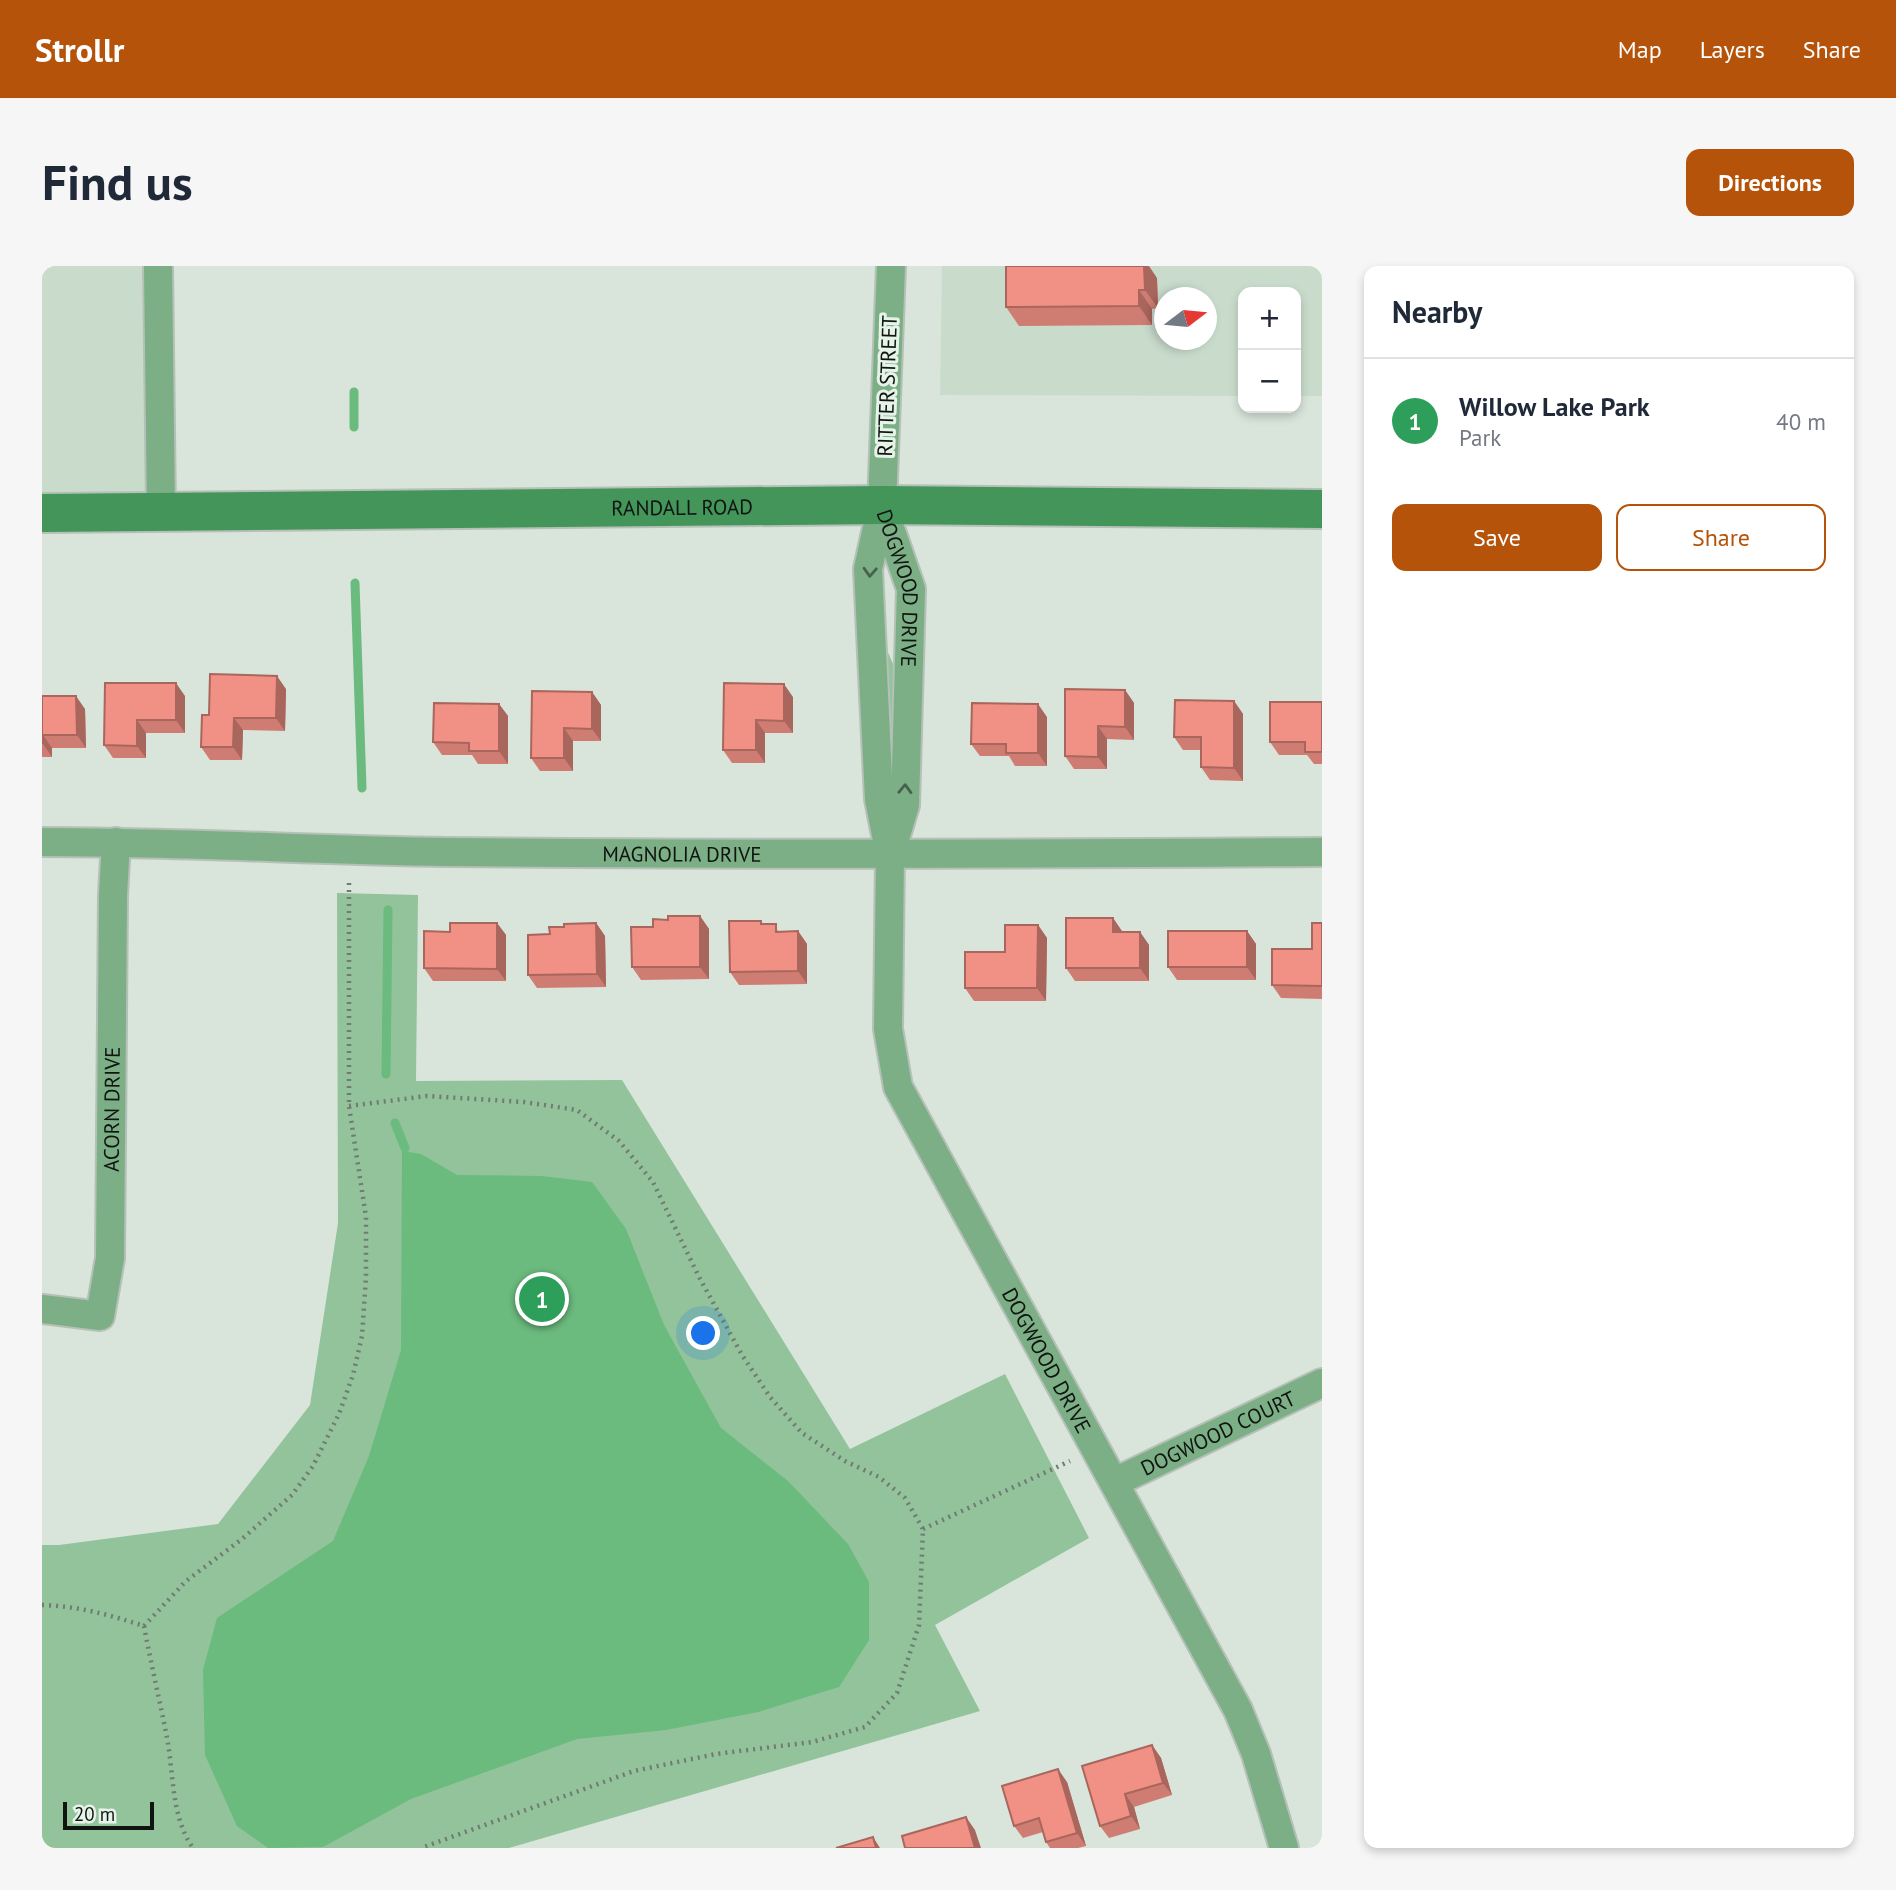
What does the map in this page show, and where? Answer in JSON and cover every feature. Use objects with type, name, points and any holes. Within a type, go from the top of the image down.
[{"type":"main road","name":"RANDALL ROAD","points":[[42,513],[882,505],[1322,509]]},
{"type":"street","points":[[158,266],[161,512]]},
{"type":"street","name":"RITTER STREET","points":[[882,505],[891,266]]},
{"type":"street","name":"DOGWOOD DRIVE","points":[[882,505],[868,569],[879,799],[890,855],[888,1029],[898,1087],[1238,1710],[1256,1754],[1284,1848]]},
{"type":"street","name":"DOGWOOD DRIVE","points":[[882,505],[911,589],[905,805],[890,855]]},
{"type":"street","name":"MAGNOLIA DRIVE","points":[[42,842],[349,849],[890,855],[1322,852]]},
{"type":"street","name":"ACORN DRIVE","points":[[42,1309],[100,1316],[110,1258],[113,895],[116,842]]},
{"type":"street","name":"DOGWOOD COURT","points":[[1115,1482],[1322,1383]]},
{"type":"path","points":[[144,1626],[186,1581],[242,1539],[292,1495],[313,1466],[339,1415],[353,1376],[362,1336],[366,1217],[349,1107],[349,849]]},
{"type":"path","points":[[349,1107],[420,1097],[524,1102],[576,1110],[619,1140],[653,1182],[741,1355],[770,1396],[802,1433],[845,1461],[879,1477],[905,1498],[923,1529],[919,1625],[897,1693],[865,1727],[812,1742],[716,1754],[634,1771],[421,1848]]},
{"type":"path","points":[[923,1529],[1080,1456]]},
{"type":"path","points":[[42,1605],[97,1611],[144,1626]]},
{"type":"path","points":[[144,1626],[173,1769],[177,1818],[193,1848]]},
{"type":"shaded area","points":[[42,266],[151,266],[155,502],[42,503]]},
{"type":"shaded area","points":[[942,266],[1322,266],[1322,396],[1301,396],[1301,287],[1238,287],[1238,396],[940,395]]},
{"type":"shaded area","points":[[886,648],[904,689],[895,792],[883,745]]},
{"type":"shaded area","points":[[337,893],[418,895],[416,1081],[622,1080],[850,1449],[1005,1374],[1089,1538],[935,1625],[980,1711],[509,1848],[42,1848],[42,1545],[218,1524],[310,1405],[338,1223]]},
{"type":"shaded area","points":[[402,1151],[421,1154],[457,1175],[542,1176],[592,1182],[626,1229],[664,1325],[721,1428],[788,1481],[848,1544],[869,1582],[869,1640],[839,1687],[758,1712],[666,1730],[577,1739],[411,1799],[323,1847],[268,1848],[237,1826],[205,1755],[203,1670],[217,1618],[333,1541],[369,1456],[401,1350]]},
{"type":"building","points":[[1006,266],[1144,266],[1145,290],[1139,290],[1139,306],[1006,307]]},
{"type":"building","points":[[210,674],[277,676],[276,718],[234,718],[233,747],[201,747],[202,715],[209,715]]},
{"type":"building","points":[[105,683],[176,683],[176,720],[137,720],[137,746],[104,745]]},
{"type":"building","points":[[724,683],[784,684],[784,721],[756,720],[756,750],[723,750]]},
{"type":"building","points":[[1065,689],[1125,690],[1125,727],[1098,726],[1098,757],[1065,756]]},
{"type":"building","points":[[532,691],[592,692],[592,729],[564,728],[564,758],[531,758]]},
{"type":"building","points":[[42,696],[76,696],[77,735],[43,735],[42,744]]},
{"type":"building","points":[[1175,700],[1234,701],[1234,768],[1201,767],[1201,737],[1174,737]]},
{"type":"building","points":[[1270,702],[1322,702],[1322,752],[1305,752],[1305,742],[1270,742]]},
{"type":"building","points":[[434,703],[499,704],[499,751],[469,751],[469,743],[433,742]]},
{"type":"building","points":[[972,703],[1038,704],[1038,753],[1006,753],[1006,744],[971,744]]},
{"type":"building","points":[[668,916],[700,916],[700,967],[632,967],[631,927],[653,927],[653,919],[668,920]]},
{"type":"building","points":[[1066,918],[1113,918],[1113,932],[1140,932],[1140,968],[1066,968]]},
{"type":"building","points":[[729,921],[761,921],[761,924],[776,924],[776,932],[798,931],[798,971],[730,972]]},
{"type":"building","points":[[450,923],[497,923],[497,969],[424,968],[424,931],[450,932]]},
{"type":"building","points":[[596,923],[597,974],[528,975],[528,935],[550,934],[549,927],[564,927],[564,924]]},
{"type":"building","points":[[1312,923],[1322,923],[1322,986],[1272,985],[1272,949],[1312,949]]},
{"type":"building","points":[[1005,925],[1038,925],[1037,988],[965,988],[965,952],[1005,952]]},
{"type":"building","points":[[1168,931],[1247,931],[1247,967],[1168,967]]},
{"type":"building","points":[[1152,1745],[1163,1783],[1125,1794],[1131,1816],[1100,1826],[1082,1766]]},
{"type":"building","points":[[1058,1769],[1077,1833],[1046,1842],[1039,1818],[1014,1826],[1002,1786]]},
{"type":"building","points":[[966,1817],[975,1848],[905,1848],[902,1836]]},
{"type":"building","points":[[873,1837],[876,1848],[836,1848]]},
{"type":"waterway","points":[[354,392],[354,427]]},
{"type":"waterway","points":[[355,583],[362,788]]},
{"type":"waterway","points":[[386,1074],[388,910]]},
{"type":"waterway","points":[[395,1123],[405,1148]]},
{"type":"place","name":"Willow Lake Park","points":[[542,1299]]}]
